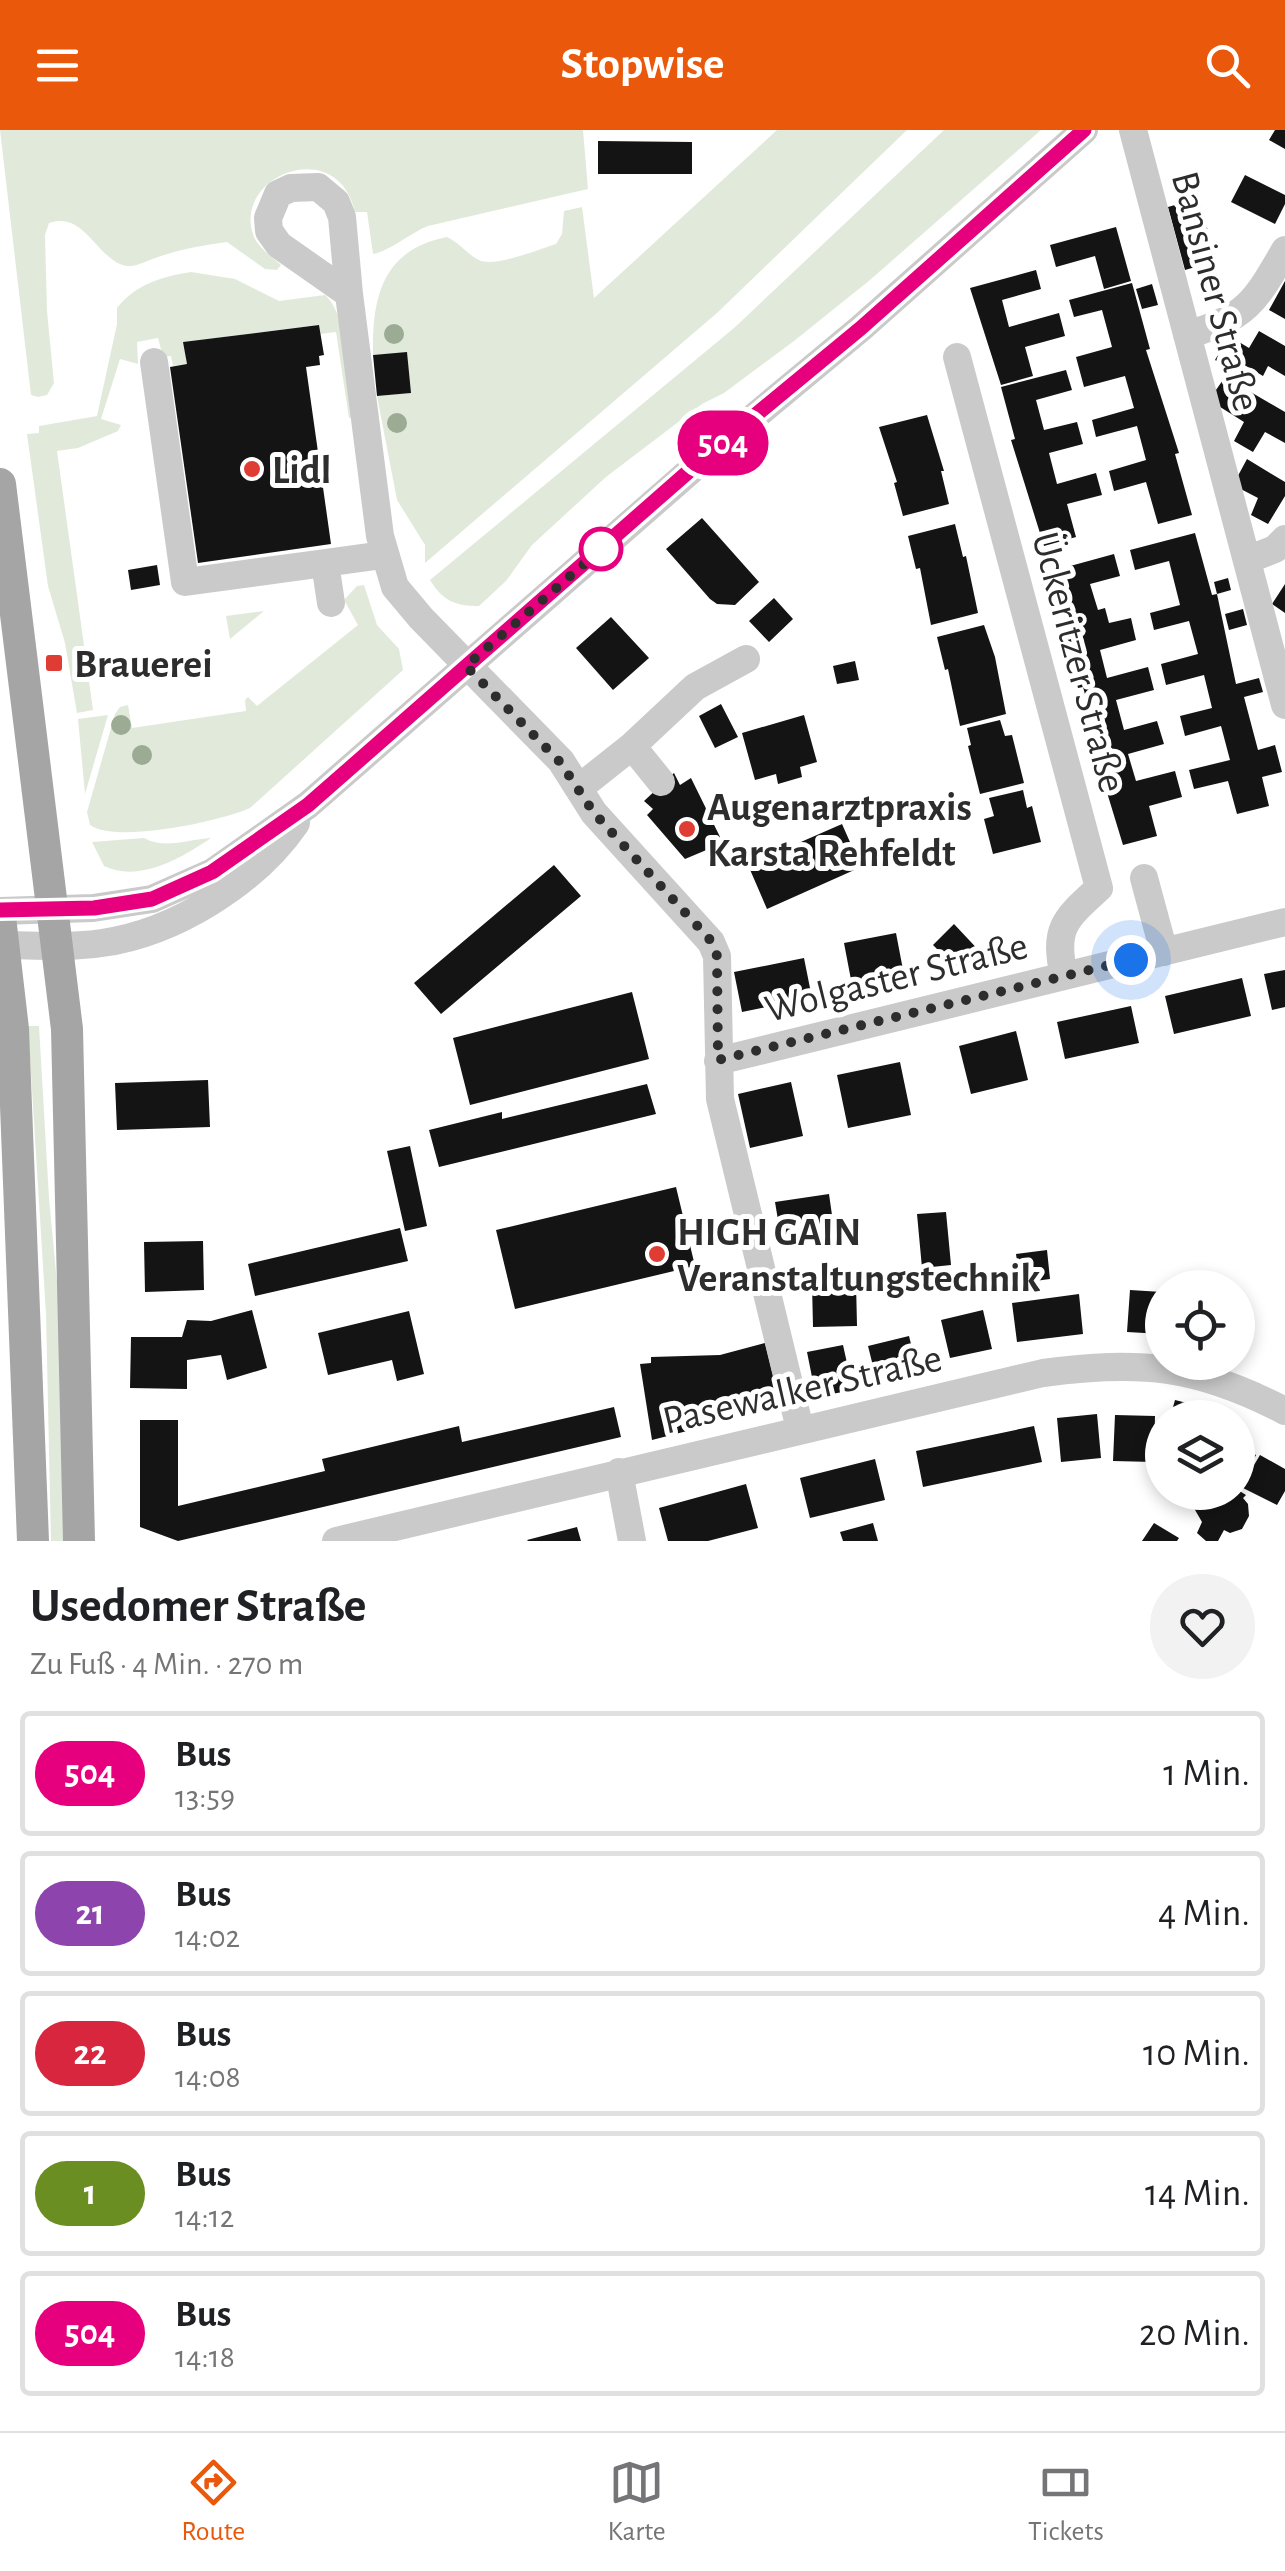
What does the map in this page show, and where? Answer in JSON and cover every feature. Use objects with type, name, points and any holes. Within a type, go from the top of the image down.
[{"type":"main road","points":[[0,484],[67,1030],[80,1541]]},
{"type":"main road","points":[[1,929],[14,1029],[33,1541]]},
{"type":"street","points":[[1,929],[52,909],[120,905],[182,888],[212,872],[308,805],[712,451],[861,328],[1084,130]]},
{"type":"street","name":"Bansiner Straße","points":[[1133,130],[1285,705]]},
{"type":"street","points":[[1187,334],[1235,316],[1255,301],[1285,250]]},
{"type":"street","points":[[348,294],[383,555],[394,587],[560,762],[594,813],[712,942],[717,956],[720,1099],[800,1429]]},
{"type":"street","name":"Ückeritzer Straße","points":[[957,357],[1099,888],[1070,915],[1062,929],[1059,943],[1064,976]]},
{"type":"street","points":[[154,362],[184,582],[383,555]]},
{"type":"street","points":[[1247,560],[1275,549],[1285,539]]},
{"type":"street","points":[[325,563],[331,603]]},
{"type":"street","points":[[578,788],[632,746],[695,688],[746,659]]},
{"type":"street","points":[[632,746],[660,782]]},
{"type":"street","points":[[1,929],[56,944],[98,944],[125,939],[186,915],[225,891],[282,844],[308,805]]},
{"type":"street","points":[[1144,878],[1164,952]]},
{"type":"street","name":"Wolgaster Straße","points":[[718,1060],[1285,922]]},
{"type":"street","name":"Pasewalker Straße","points":[[336,1541],[1043,1373],[1136,1365],[1177,1370],[1217,1380],[1285,1410]]},
{"type":"street","points":[[619,1472],[632,1541]]},
{"type":"green space","points":[[0,130],[583,130],[588,189],[428,226],[373,254],[367,212],[355,212],[345,188],[328,174],[309,169],[289,172],[271,182],[257,197],[251,215],[254,237],[281,265],[277,270],[265,269],[227,242],[124,265],[111,259],[80,228],[61,221],[49,223],[45,235],[47,311],[54,383],[47,395],[38,397],[31,395]]},
{"type":"green space","points":[[777,130],[907,130],[717,313],[425,563],[425,545],[397,500],[377,396],[410,393],[407,353],[373,355],[379,296],[395,265],[425,243],[447,237],[486,262],[517,257],[556,244],[562,234],[564,211],[582,207],[594,298]]},
{"type":"green space","points":[[944,130],[1041,130],[794,341],[606,477],[532,545],[506,581],[479,606],[456,603],[440,593],[430,580],[734,328]]},
{"type":"green space","points":[[191,272],[235,279],[279,301],[325,295],[339,318],[343,334],[354,417],[349,418],[336,332],[320,334],[319,325],[184,342],[187,364],[173,366],[171,356],[163,357],[158,338],[137,342],[138,364],[120,359],[101,419],[121,425],[118,431],[78,448],[57,451],[93,710],[77,713],[65,643],[48,586],[27,434],[39,433],[39,426],[97,416],[117,308],[150,283]]},
{"type":"green space","points":[[364,585],[377,625],[399,649],[403,670],[250,808],[194,824],[144,831],[103,830],[90,825],[87,812],[120,707],[128,705],[132,728],[246,711],[248,697],[257,706],[358,625],[344,600],[357,586]]},
{"type":"green space","points":[[264,611],[230,639],[226,616]]},
{"type":"green space","points":[[108,715],[85,794],[78,719]]},
{"type":"green space","points":[[144,838],[169,844],[211,838],[160,866],[131,872],[104,866],[92,842]]},
{"type":"green space","points":[[28,1026],[39,1026],[62,1336],[67,1541],[51,1541],[46,1314]]},
{"type":"building","points":[[1275,130],[1285,130],[1285,149],[1269,140]]},
{"type":"building","points":[[598,141],[692,142],[692,174],[598,174]]},
{"type":"building","points":[[1245,175],[1285,195],[1275,224],[1231,202]]},
{"type":"building","points":[[1199,198],[1216,261],[1185,270],[1168,207]]},
{"type":"building","points":[[1116,227],[1131,281],[1104,289],[1095,256],[1056,267],[1050,245]]},
{"type":"building","points":[[1036,270],[1041,289],[1002,300],[1009,327],[1059,313],[1065,336],[1025,347],[1033,376],[1001,385],[970,288]]},
{"type":"building","points":[[1285,281],[1285,319],[1269,310]]},
{"type":"building","points":[[1132,283],[1150,349],[1146,350],[1179,453],[1175,454],[1192,515],[1158,524],[1146,482],[1114,491],[1109,471],[1146,460],[1137,426],[1096,437],[1092,420],[1134,408],[1125,376],[1084,387],[1076,357],[1112,347],[1102,310],[1074,317],[1069,300]]},
{"type":"building","points":[[1152,284],[1158,305],[1142,309],[1136,289]]},
{"type":"building","name":"Lidl","points":[[319,325],[324,355],[319,356],[320,365],[306,367],[331,544],[198,563],[170,367],[187,364],[183,342]]},
{"type":"building","points":[[1259,331],[1285,346],[1285,376],[1268,366],[1263,376],[1241,363],[1236,372],[1215,360],[1229,336],[1249,348]]},
{"type":"building","points":[[407,352],[411,393],[377,396],[373,355]]},
{"type":"building","points":[[1066,370],[1072,390],[1036,400],[1044,430],[1077,422],[1083,444],[1049,453],[1057,484],[1096,473],[1102,495],[1067,504],[1076,537],[1044,546],[1011,440],[1015,439],[1001,387]]},
{"type":"building","points":[[1225,377],[1285,412],[1285,443],[1265,432],[1253,452],[1234,441],[1244,422],[1209,400]]},
{"type":"building","points":[[927,415],[944,471],[949,504],[903,516],[894,483],[897,482],[879,427]]},
{"type":"building","points":[[1247,459],[1285,482],[1285,496],[1268,524],[1251,515],[1258,498],[1233,485]]},
{"type":"building","points":[[702,518],[759,582],[735,605],[717,604],[710,599],[666,549]]},
{"type":"building","points":[[955,524],[978,613],[931,625],[920,568],[916,569],[908,536]]},
{"type":"building","points":[[1195,533],[1212,595],[1217,594],[1236,684],[1259,678],[1263,692],[1244,697],[1258,750],[1275,745],[1282,772],[1262,777],[1269,806],[1237,814],[1228,781],[1194,789],[1189,770],[1230,760],[1221,726],[1185,736],[1180,716],[1212,708],[1204,675],[1166,685],[1161,664],[1198,654],[1189,621],[1154,630],[1150,613],[1180,605],[1169,561],[1135,570],[1130,550]]},
{"type":"building","points":[[1114,554],[1120,576],[1090,584],[1098,610],[1105,608],[1109,623],[1131,618],[1136,640],[1100,650],[1107,678],[1148,667],[1154,690],[1116,700],[1124,730],[1157,721],[1164,744],[1128,754],[1136,781],[1175,771],[1182,797],[1149,806],[1157,836],[1123,845],[1091,740],[1097,739],[1083,687],[1078,688],[1065,637],[1070,635],[1052,571]]},
{"type":"building","points":[[157,565],[160,585],[131,590],[128,570]]},
{"type":"building","points":[[1228,578],[1231,590],[1217,594],[1214,582]]},
{"type":"building","points":[[1285,584],[1285,613],[1272,604]]},
{"type":"building","points":[[774,598],[793,619],[769,642],[749,621]]},
{"type":"building","points":[[1243,609],[1247,625],[1229,630],[1225,614]]},
{"type":"building","points":[[611,617],[649,658],[613,690],[576,648]]},
{"type":"building","points":[[984,625],[1006,714],[960,726],[937,637]]},
{"type":"building","points":[[855,661],[859,680],[837,684],[833,666]]},
{"type":"building","points":[[721,704],[738,737],[715,748],[699,716]]},
{"type":"building","points":[[804,715],[817,762],[800,767],[802,777],[778,784],[776,774],[755,780],[742,733]]},
{"type":"building","points":[[1000,720],[1005,736],[1012,735],[1024,783],[980,794],[967,728]]},
{"type":"building","name":"Augenarztpraxis Karsta Rehfeldt","points":[[674,773],[680,785],[691,778],[723,843],[685,859],[647,815],[653,809],[644,801]]},
{"type":"building","points":[[1023,790],[1027,808],[1032,806],[1041,842],[993,854],[984,819],[994,816],[989,798]]},
{"type":"building","points":[[842,824],[861,867],[767,909],[748,865]]},
{"type":"building","points":[[554,865],[581,896],[441,1014],[414,983]]},
{"type":"building","points":[[954,924],[985,957],[965,977],[933,945]]},
{"type":"building","points":[[896,933],[904,975],[852,985],[844,943]]},
{"type":"building","points":[[804,958],[812,998],[742,1012],[734,972]]},
{"type":"building","points":[[1285,970],[1285,1007],[1272,1010],[1264,974]]},
{"type":"building","points":[[1242,978],[1251,1016],[1174,1034],[1165,996]]},
{"type":"building","points":[[632,992],[649,1059],[470,1105],[453,1038]]},
{"type":"building","points":[[1131,1006],[1139,1043],[1065,1059],[1057,1022]]},
{"type":"building","points":[[1016,1031],[1028,1080],[971,1094],[959,1046]]},
{"type":"building","points":[[900,1062],[911,1115],[848,1128],[837,1075]]},
{"type":"building","points":[[208,1080],[210,1127],[117,1130],[115,1083]]},
{"type":"building","points":[[791,1082],[803,1136],[750,1148],[738,1094]]},
{"type":"building","points":[[647,1084],[656,1114],[439,1167],[429,1130],[502,1112],[502,1119]]},
{"type":"building","points":[[410,1146],[427,1226],[405,1231],[387,1151]]},
{"type":"building","points":[[676,1187],[695,1266],[515,1309],[496,1230]]},
{"type":"building","points":[[829,1194],[834,1229],[781,1238],[775,1202]]},
{"type":"building","points":[[946,1212],[951,1265],[922,1268],[917,1214]]},
{"type":"building","points":[[400,1228],[408,1261],[255,1296],[248,1264]]},
{"type":"building","points":[[203,1241],[204,1290],[145,1292],[144,1242]]},
{"type":"building","points":[[1047,1250],[1050,1279],[1020,1283],[1016,1254]]},
{"type":"building","points":[[856,1282],[857,1326],[813,1327],[812,1284]]},
{"type":"building","points":[[1130,1290],[1145,1291],[1145,1333],[1127,1332]]},
{"type":"building","points":[[1079,1294],[1083,1334],[1017,1342],[1012,1303]]},
{"type":"building","points":[[252,1310],[267,1368],[227,1380],[221,1355],[187,1360],[187,1389],[130,1388],[131,1337],[182,1337],[187,1320],[211,1321]]},
{"type":"building","points":[[983,1310],[992,1349],[950,1358],[941,1320]]},
{"type":"building","points":[[409,1311],[424,1374],[397,1381],[392,1360],[328,1375],[318,1333]]},
{"type":"building","points":[[909,1336],[919,1376],[878,1386],[868,1346]]},
{"type":"building","points":[[765,1343],[781,1407],[652,1440],[640,1364],[651,1363],[651,1357],[720,1355]]},
{"type":"building","points":[[843,1345],[853,1390],[816,1397],[807,1352]]},
{"type":"building","points":[[614,1407],[621,1437],[178,1541],[140,1527],[140,1420],[178,1420],[178,1506],[325,1471],[322,1459],[459,1426],[462,1442]]},
{"type":"building","points":[[1097,1414],[1101,1458],[1061,1462],[1057,1418]]},
{"type":"building","points":[[1115,1415],[1145,1416],[1145,1462],[1113,1461]]},
{"type":"building","points":[[1034,1426],[1042,1462],[923,1487],[916,1451]]},
{"type":"building","points":[[1260,1455],[1285,1469],[1285,1491],[1277,1505],[1255,1494],[1255,1463]]},
{"type":"building","points":[[875,1459],[885,1500],[810,1518],[800,1478]]},
{"type":"building","points":[[746,1484],[758,1528],[708,1541],[668,1541],[659,1508]]},
{"type":"building","points":[[1195,1510],[1248,1510],[1242,1529],[1230,1533],[1224,1530],[1218,1541],[1206,1541],[1197,1533],[1202,1522]]},
{"type":"building","points":[[873,1523],[878,1541],[843,1541],[840,1532]]},
{"type":"building","points":[[1154,1523],[1179,1538],[1177,1541],[1142,1541]]},
{"type":"building","points":[[577,1527],[581,1541],[527,1540]]},
{"type":"bus line","name":"504","points":[[0,910],[94,908],[152,899],[212,872],[308,805],[712,451],[861,328],[1084,130]]},
{"type":"place","name":"Lidl","points":[[252,469]]},
{"type":"place","name":"Brauerei","points":[[54,663]]},
{"type":"place","name":"Augenarztpraxis Karsta Rehfeldt","points":[[687,829]]},
{"type":"place","name":"HIGH GAIN Veranstaltungstechnik","points":[[657,1254]]},
{"type":"route","points":[[601,549],[606,545],[466,666],[560,762],[594,813],[712,942],[717,956],[718,1060],[1131,960]]}]
